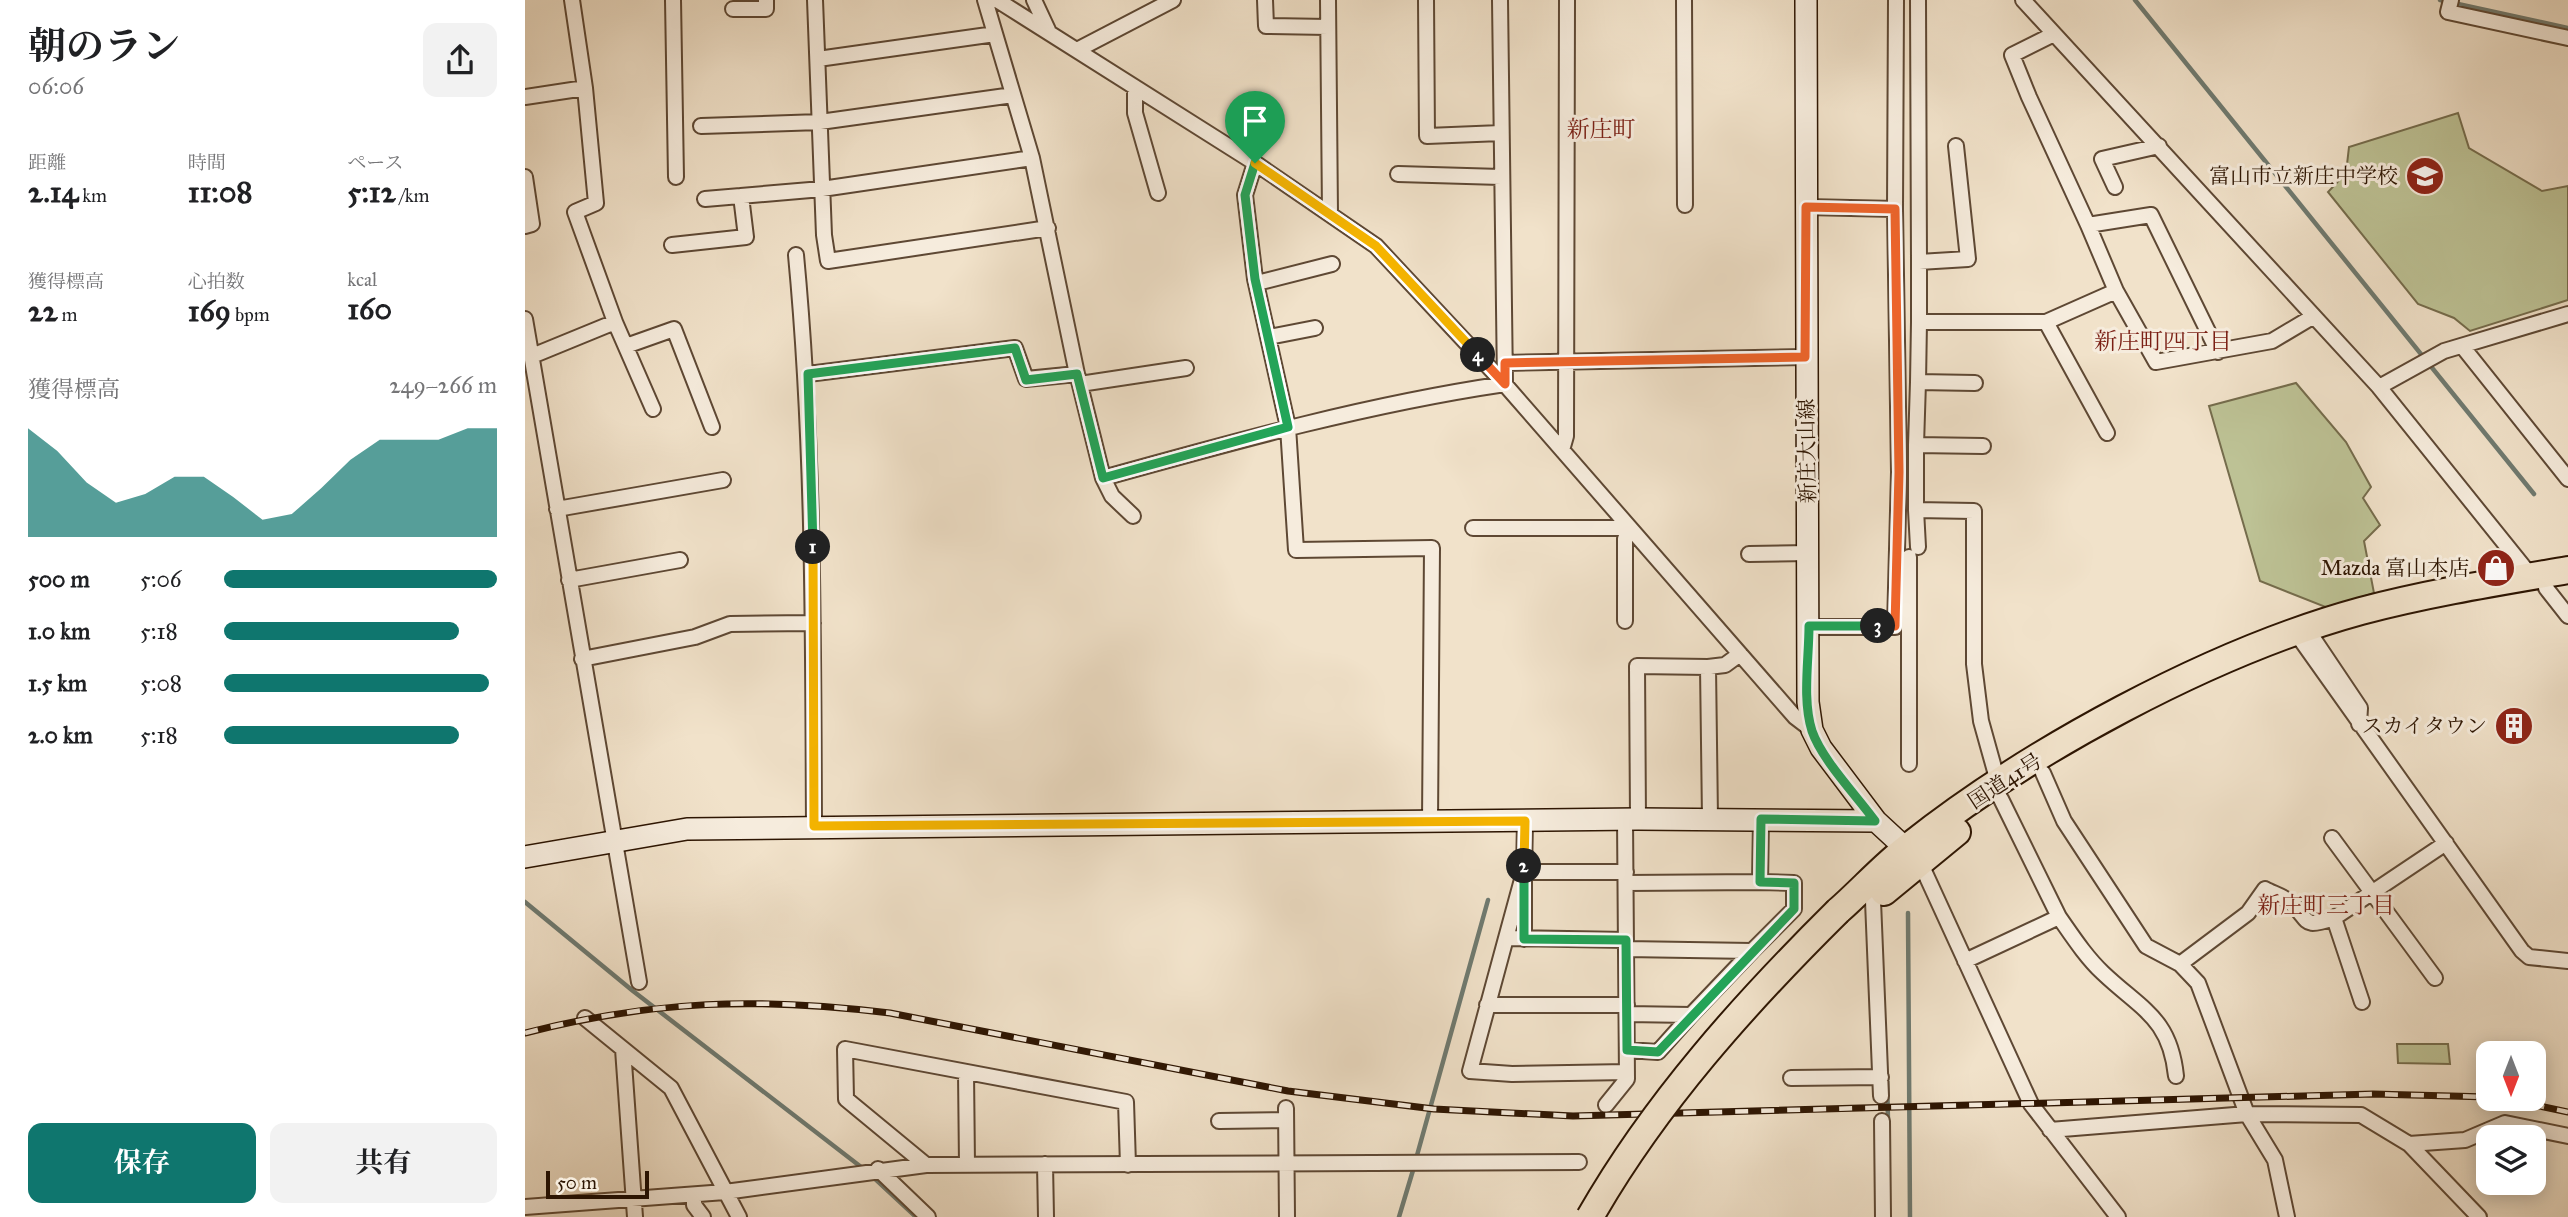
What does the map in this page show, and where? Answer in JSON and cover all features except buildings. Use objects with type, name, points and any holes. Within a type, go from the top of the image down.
[{"type":"highway","name":"国道41号","points":[[1590,1217],[1650,1126],[1712,1045],[1777,971],[1913,855],[2000,791],[2189,676],[2305,638],[2548,583],[2568,570]]},
{"type":"highway","name":"国道41号","points":[[2000,791],[2042,773],[2196,690],[2305,638]]},
{"type":"highway","name":"国道41号","points":[[1606,1217],[1661,1133],[1723,1053],[1843,917],[1873,901],[1913,855]]},
{"type":"street","points":[[572,0],[585,88],[596,202],[575,212],[615,322],[653,409]]},
{"type":"street","points":[[673,0],[676,177]]},
{"type":"street","points":[[733,9],[766,9],[766,0]]},
{"type":"street","points":[[815,0],[822,189],[828,261],[1048,228]]},
{"type":"street","points":[[985,0],[1033,158],[1078,379],[1103,478],[1112,496],[1133,516]]},
{"type":"street","points":[[997,0],[1255,163],[1376,246],[1505,384],[1795,717],[1812,730]]},
{"type":"street","points":[[1034,0],[1048,31]]},
{"type":"street","points":[[1077,50],[1173,0]]},
{"type":"street","points":[[1265,0],[1266,26],[1328,27]]},
{"type":"street","points":[[1328,0],[1330,213]]},
{"type":"street","points":[[1426,0],[1427,136],[1501,133]]},
{"type":"street","points":[[1500,0],[1505,384]]},
{"type":"street","points":[[1562,450],[1566,436],[1567,362],[1567,0]]},
{"type":"street","points":[[1683,0],[1685,205]]},
{"type":"street","name":"新庄大山線","points":[[1806,0],[1808,702],[1812,730],[1821,748],[1875,821],[1913,855]]},
{"type":"street","points":[[1896,0],[1895,209],[1899,472],[1895,626],[1909,641]]},
{"type":"street","points":[[1909,764],[1909,641],[1916,510],[1919,323],[1918,0]]},
{"type":"street","points":[[2023,0],[2379,387],[2548,583],[2568,616]]},
{"type":"street","points":[[2451,0],[2448,12],[2568,38]]},
{"type":"street","points":[[818,59],[995,34]]},
{"type":"street","points":[[2054,34],[2012,55],[2116,291],[2156,362],[2272,341],[2314,316]]},
{"type":"street","points":[[1135,87],[1135,113],[1158,193]]},
{"type":"street","points":[[525,97],[585,88]]},
{"type":"street","points":[[701,125],[820,122],[1013,95]]},
{"type":"street","points":[[1919,262],[1968,259],[1957,146]]},
{"type":"street","points":[[2115,187],[2102,159],[2159,146]]},
{"type":"street","points":[[705,199],[822,189],[1033,158]]},
{"type":"street","points":[[1255,163],[1245,195],[1257,284],[1288,427],[1296,550],[1432,548],[1430,823]]},
{"type":"street","points":[[1398,174],[1501,177]]},
{"type":"street","points":[[525,177],[532,224],[525,226]]},
{"type":"street","points":[[673,246],[745,237],[741,196]]},
{"type":"street","points":[[1806,207],[1895,209]]},
{"type":"street","points":[[2088,225],[2151,215],[2218,352]]},
{"type":"street","points":[[796,255],[808,374],[814,826]]},
{"type":"street","points":[[1257,284],[1332,264]]},
{"type":"street","points":[[1919,323],[2046,323],[2116,291]]},
{"type":"street","points":[[2379,387],[2444,351],[2568,314]]},
{"type":"street","points":[[525,319],[639,982]]},
{"type":"street","points":[[530,359],[615,322]]},
{"type":"street","points":[[2046,323],[2108,433]]},
{"type":"street","points":[[1269,337],[1315,328]]},
{"type":"street","points":[[626,346],[674,329],[712,427]]},
{"type":"street","points":[[2462,346],[2568,479]]},
{"type":"street","points":[[808,374],[1015,348],[1026,380],[1078,379],[1186,368]]},
{"type":"street","points":[[1505,363],[1805,357]]},
{"type":"street","points":[[1918,382],[1975,383]]},
{"type":"street","points":[[1103,478],[1288,427],[1429,395],[1505,384]]},
{"type":"street","points":[[1916,445],[1983,446]]},
{"type":"street","points":[[557,509],[723,480]]},
{"type":"street","points":[[1916,510],[1974,511],[1974,664],[1981,721],[2000,791],[2059,917],[2102,972],[2164,1028],[2173,1049],[2176,1076]]},
{"type":"street","points":[[1473,527],[1630,527]]},
{"type":"street","points":[[1625,621],[1625,538],[1630,527]]},
{"type":"street","points":[[1749,554],[1809,554]]},
{"type":"street","points":[[569,580],[680,560]]},
{"type":"street","points":[[583,659],[695,637],[730,624],[813,623]]},
{"type":"street","points":[[1809,626],[1895,626]]},
{"type":"street","points":[[2305,638],[2360,708],[2359,724],[2522,951],[2529,957],[2568,961]]},
{"type":"street","points":[[1605,1105],[1627,1079],[1626,878],[1632,819],[1637,666],[1708,667],[1725,665],[1740,654]]},
{"type":"street","points":[[1708,667],[1710,818]]},
{"type":"street","points":[[2042,773],[2064,821],[2146,946],[2180,964],[2198,983],[2247,1114],[2275,1160],[2287,1217]]},
{"type":"street","points":[[525,856],[687,829],[1710,818],[1875,821]]},
{"type":"street","points":[[1760,882],[1761,819]]},
{"type":"street","points":[[1524,939],[1525,821]]},
{"type":"street","points":[[2332,838],[2435,978]]},
{"type":"street","points":[[2180,964],[2248,914],[2265,889],[2289,902],[2304,922],[2314,925],[2334,918],[2446,843]]},
{"type":"street","points":[[1913,855],[2023,1087],[2050,1130],[2118,1217]]},
{"type":"street","points":[[1524,872],[1794,883],[1794,909],[1658,1052],[1627,1050]]},
{"type":"street","points":[[1524,872],[1470,1071],[1512,1074],[1627,1072]]},
{"type":"street","points":[[1873,901],[1881,1096]]},
{"type":"street","points":[[1965,961],[2059,917]]},
{"type":"street","points":[[2334,918],[2362,1002]]},
{"type":"street","points":[[1506,939],[1752,951]]},
{"type":"street","points":[[1487,1005],[1627,1009],[1691,1015]]},
{"type":"street","points":[[585,1018],[671,1088],[739,1217]]},
{"type":"street","points":[[623,1049],[635,1217]]},
{"type":"street","points":[[926,1165],[846,1099],[845,1049],[1126,1102],[1128,1165]]},
{"type":"street","points":[[966,1072],[967,1165]]},
{"type":"street","points":[[1791,1077],[1881,1077]]},
{"type":"street","points":[[1219,1121],[1286,1114],[1287,1217]]},
{"type":"street","points":[[2050,1130],[2247,1114],[2361,1115],[2409,1144],[2479,1217]]},
{"type":"street","points":[[1882,1121],[1883,1217]]},
{"type":"street","points":[[2409,1144],[2465,1140],[2505,1123],[2568,1136]]},
{"type":"street","points":[[525,1207],[725,1192],[878,1169],[926,1165],[1579,1162]]},
{"type":"street","points":[[1045,1164],[1046,1217]]},
{"type":"street","points":[[878,1169],[928,1217]]},
{"type":"street","points":[[694,1195],[694,1205],[703,1217]]},
{"type":"green space","points":[[2458,113],[2469,148],[2542,191],[2568,186],[2568,300],[2470,331],[2454,318],[2418,304],[2328,192],[2346,173],[2349,147]]},
{"type":"green space","points":[[2296,383],[2346,442],[2371,487],[2363,498],[2380,525],[2364,541],[2374,593],[2328,608],[2260,581],[2209,406]]},
{"type":"green space","points":[[2397,1044],[2448,1044],[2450,1064],[2398,1063]]},
{"type":"waterway","points":[[2135,0],[2534,494]]},
{"type":"waterway","points":[[2440,0],[2568,28]]},
{"type":"waterway","points":[[1416,1159],[1488,900]]},
{"type":"waterway","points":[[525,902],[633,991],[865,1170]]},
{"type":"waterway","points":[[1908,913],[1910,1217]]},
{"type":"waterway","points":[[1887,1074],[1888,1122]]},
{"type":"waterway","points":[[1399,1217],[1414,1167]]},
{"type":"waterway","points":[[872,1176],[916,1217]]},
{"type":"railway","points":[[525,1033],[573,1022],[663,1008],[750,1004],[841,1008],[890,1013],[1288,1091],[1434,1109],[1573,1116],[2373,1094],[2476,1097]]},
{"type":"railway","points":[[2546,1107],[2568,1112]]},
{"type":"place","name":"富山市立新庄中学校","points":[[2425,176]]},
{"type":"place","name":"Mazda 富山本店","points":[[2496,568]]},
{"type":"place","name":"スカイタウン","points":[[2514,726]]},
{"type":"district","name":"新庄町","points":[[1601,129]]},
{"type":"district","name":"新庄町四丁目","points":[[2163,341]]},
{"type":"district","name":"新庄町三丁目","points":[[2326,905]]},
{"type":"route","points":[[1255,163],[1376,246],[1505,384],[1505,363],[1805,357],[1806,207],[1895,209],[1899,472],[1895,626],[1809,626],[1808,702],[1812,730],[1821,748],[1875,821],[1761,819],[1760,882],[1794,883],[1794,909],[1658,1052],[1627,1050],[1626,940],[1524,939],[1525,821],[814,826],[813,554],[808,374],[1015,348],[1026,380],[1077,374],[1103,478],[1288,427],[1255,279],[1245,195],[1255,163]]}]
